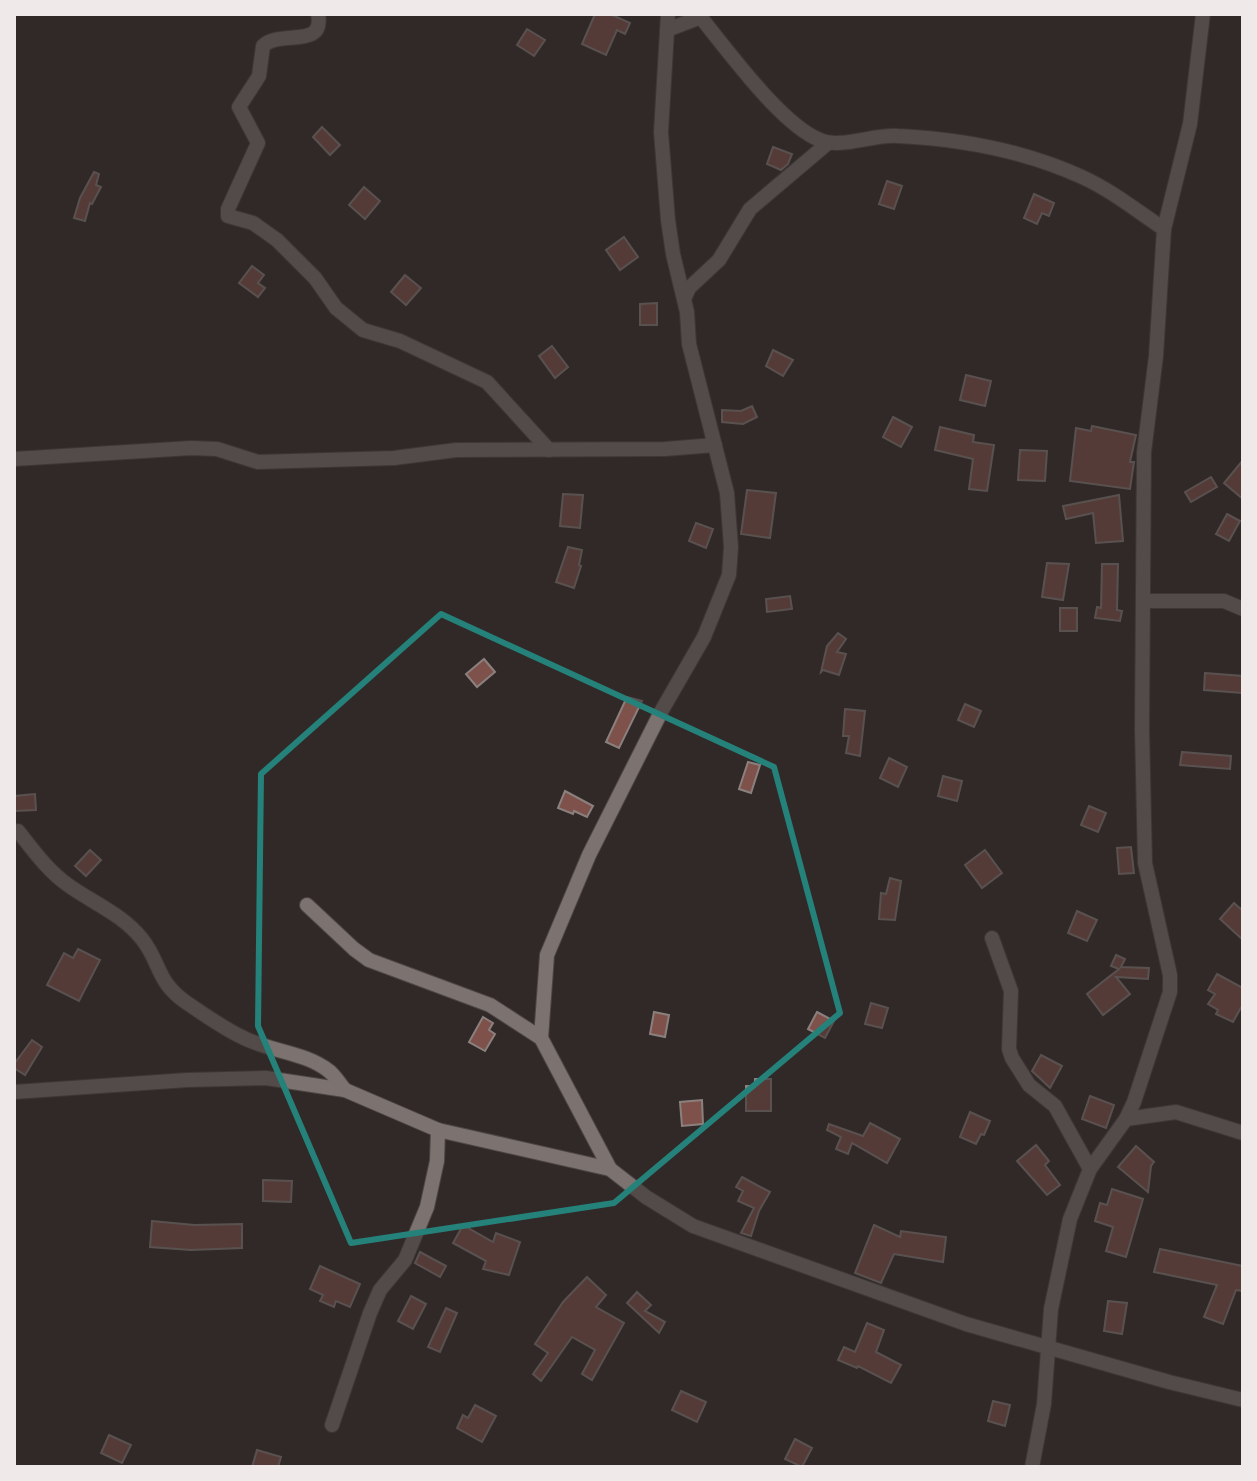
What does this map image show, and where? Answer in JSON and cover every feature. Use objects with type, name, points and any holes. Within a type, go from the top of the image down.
[{"type":"street","points":[[318,14],[318,26],[314,32],[304,37],[273,38],[263,46],[259,76],[239,104],[256,137],[257,150],[228,209],[228,216],[253,223],[277,240],[315,278],[336,308],[363,330],[400,341],[487,382],[549,450]]},
{"type":"street","points":[[541,1038],[547,955],[552,939],[640,752],[704,637],[729,575],[731,547],[727,493],[689,344],[684,299],[668,220],[661,132],[668,14]]},
{"type":"street","points":[[1032,1467],[1044,1404],[1051,1309],[1062,1249],[1081,1186],[1126,1119],[1170,992],[1170,975],[1145,863],[1142,729],[1144,452],[1156,356],[1164,229],[1190,124],[1203,14]]},
{"type":"street","points":[[667,30],[700,15],[749,77],[790,119],[817,139],[839,143],[895,135],[996,149],[1083,177],[1164,229]]},
{"type":"street","points":[[684,299],[689,288],[719,260],[750,209],[828,143]]},
{"type":"street","points":[[14,459],[191,448],[217,449],[258,462],[394,458],[456,450],[715,445]]},
{"type":"street","points":[[1144,601],[1224,601],[1243,609]]},
{"type":"street","points":[[18,831],[52,872],[113,912],[137,934],[165,984],[182,999],[242,1038],[316,1064],[330,1072],[345,1090]]},
{"type":"street","points":[[307,905],[369,960],[490,1005],[541,1038],[610,1169],[646,1197],[693,1226],[966,1324],[1243,1400]]},
{"type":"street","points":[[992,938],[1011,991],[1009,1049],[1012,1058],[1029,1085],[1055,1106],[1090,1169]]},
{"type":"street","points":[[14,1092],[266,1078],[345,1090],[438,1130],[610,1169]]},
{"type":"street","points":[[1126,1119],[1176,1112],[1243,1133]]},
{"type":"street","points":[[332,1425],[380,1290],[405,1260],[427,1207],[437,1161],[438,1130]]},
{"type":"highlighted area","points":[[441,614],[774,767],[840,1013],[614,1203],[351,1243],[258,1026],[261,774]]},
{"type":"building","points":[[595,14],[610,14],[630,23],[625,34],[617,30],[606,55],[582,44]]},
{"type":"building","points":[[527,29],[545,40],[534,56],[517,45]]},
{"type":"building","points":[[322,127],[340,145],[330,155],[313,137]]},
{"type":"building","points":[[773,147],[792,154],[781,170],[767,164]]},
{"type":"building","points":[[94,172],[99,174],[96,185],[101,187],[90,203],[85,221],[74,218],[80,198]]},
{"type":"building","points":[[887,181],[902,186],[894,209],[879,204]]},
{"type":"building","points":[[364,187],[380,201],[365,219],[349,205]]},
{"type":"building","points":[[1034,194],[1054,203],[1049,216],[1042,213],[1037,224],[1024,218]]},
{"type":"building","points":[[624,237],[638,257],[620,270],[606,250]]},
{"type":"building","points":[[252,266],[264,275],[258,283],[265,288],[258,297],[239,283]]},
{"type":"building","points":[[405,275],[421,288],[406,305],[391,292]]},
{"type":"building","points":[[657,303],[657,325],[640,325],[640,304]]},
{"type":"building","points":[[552,346],[568,367],[555,378],[539,356]]},
{"type":"building","points":[[773,350],[793,360],[783,376],[766,366]]},
{"type":"building","points":[[966,375],[991,381],[985,406],[960,400]]},
{"type":"building","points":[[752,406],[757,417],[743,424],[722,422],[722,410],[741,411]]},
{"type":"building","points":[[893,417],[912,427],[901,447],[883,437]]},
{"type":"building","points":[[1092,426],[1136,435],[1130,462],[1134,462],[1130,489],[1070,481],[1076,428],[1091,431]]},
{"type":"building","points":[[940,427],[974,435],[973,442],[994,445],[987,491],[969,489],[973,459],[935,450]]},
{"type":"building","points":[[1020,450],[1047,451],[1045,481],[1018,480]]},
{"type":"building","points":[[1243,460],[1243,499],[1224,483]]},
{"type":"building","points":[[1211,477],[1217,487],[1191,502],[1185,492]]},
{"type":"building","points":[[747,490],[776,493],[770,538],[741,534]]},
{"type":"building","points":[[563,494],[583,495],[580,528],[560,526]]},
{"type":"building","points":[[1119,495],[1123,541],[1096,543],[1093,513],[1066,519],[1063,506]]},
{"type":"building","points":[[1227,514],[1240,521],[1229,541],[1216,534]]},
{"type":"building","points":[[696,523],[713,529],[706,548],[689,541]]},
{"type":"building","points":[[568,547],[582,550],[574,588],[556,582]]},
{"type":"building","points":[[1047,563],[1069,564],[1063,600],[1042,597]]},
{"type":"building","points":[[1102,564],[1118,564],[1117,610],[1122,611],[1120,621],[1095,618],[1097,607],[1101,608]]},
{"type":"building","points":[[790,596],[792,609],[767,612],[766,599]]},
{"type":"building","points":[[1060,608],[1077,608],[1077,631],[1060,631]]},
{"type":"building","points":[[838,633],[846,639],[837,652],[846,654],[839,675],[821,672],[827,646]]},
{"type":"building","points":[[484,659],[495,672],[477,687],[466,674]]},
{"type":"building","points":[[1205,673],[1243,676],[1242,693],[1204,690]]},
{"type":"building","points":[[627,697],[642,701],[619,748],[606,742]]},
{"type":"building","points":[[965,704],[981,711],[974,727],[958,720]]},
{"type":"building","points":[[845,709],[865,711],[860,756],[846,753],[849,736],[843,736]]},
{"type":"building","points":[[1182,752],[1231,756],[1230,769],[1180,765]]},
{"type":"building","points":[[889,758],[907,767],[898,787],[880,778]]},
{"type":"building","points":[[748,762],[760,765],[751,793],[739,789]]},
{"type":"building","points":[[943,776],[962,781],[957,801],[938,796]]},
{"type":"building","points":[[565,791],[593,806],[587,817],[558,808]]},
{"type":"building","points":[[35,794],[36,810],[14,811],[14,796]]},
{"type":"building","points":[[1089,806],[1106,813],[1098,832],[1081,825]]},
{"type":"building","points":[[1131,847],[1134,873],[1119,874],[1117,848]]},
{"type":"building","points":[[90,850],[101,860],[86,876],[75,866]]},
{"type":"building","points":[[985,850],[1002,873],[982,888],[965,865]]},
{"type":"building","points":[[890,878],[901,881],[895,920],[879,919],[881,893],[886,894]]},
{"type":"building","points":[[1234,903],[1243,911],[1243,940],[1220,919]]},
{"type":"building","points":[[1077,911],[1097,920],[1087,941],[1068,933]]},
{"type":"building","points":[[78,949],[100,960],[79,1001],[47,985],[64,953],[73,958]]},
{"type":"building","points":[[1116,955],[1125,959],[1121,967],[1149,968],[1148,979],[1116,977],[1130,994],[1103,1015],[1087,994],[1119,969],[1111,966]]},
{"type":"building","points":[[1217,974],[1243,988],[1243,1004],[1233,1022],[1216,1014],[1218,1010],[1208,1004],[1215,994],[1208,990]]},
{"type":"building","points":[[871,1003],[888,1008],[882,1028],[865,1024]]},
{"type":"building","points":[[654,1012],[669,1015],[665,1037],[650,1034]]},
{"type":"building","points":[[817,1012],[834,1021],[825,1038],[808,1029]]},
{"type":"building","points":[[483,1017],[493,1023],[489,1030],[495,1034],[485,1051],[469,1042]]},
{"type":"building","points":[[32,1040],[42,1047],[25,1075],[14,1068],[14,1064]]},
{"type":"building","points":[[1041,1055],[1062,1066],[1050,1088],[1032,1071]]},
{"type":"building","points":[[755,1079],[771,1079],[771,1111],[746,1111],[746,1086],[755,1086]]},
{"type":"building","points":[[1090,1096],[1114,1105],[1106,1128],[1082,1119]]},
{"type":"building","points":[[702,1100],[703,1124],[682,1126],[680,1102]]},
{"type":"building","points":[[970,1112],[990,1121],[976,1144],[960,1137]]},
{"type":"building","points":[[870,1123],[900,1139],[887,1163],[852,1143],[848,1154],[836,1149],[841,1137],[827,1130],[829,1124],[863,1136]]},
{"type":"building","points":[[1036,1145],[1049,1161],[1045,1165],[1060,1185],[1047,1195],[1017,1161]]},
{"type":"building","points":[[1136,1146],[1154,1162],[1148,1192],[1118,1167]]},
{"type":"building","points":[[742,1177],[770,1192],[759,1211],[751,1236],[741,1233],[754,1208],[738,1201],[743,1191],[736,1187]]},
{"type":"building","points":[[263,1180],[292,1181],[291,1202],[263,1201]]},
{"type":"building","points":[[1112,1189],[1143,1199],[1126,1257],[1106,1251],[1113,1227],[1095,1221],[1100,1203],[1107,1205]]},
{"type":"building","points":[[152,1221],[194,1225],[242,1224],[242,1248],[191,1250],[150,1247]]},
{"type":"building","points":[[463,1225],[493,1242],[496,1233],[520,1242],[509,1275],[483,1269],[486,1261],[453,1243]]},
{"type":"building","points":[[874,1225],[900,1237],[901,1231],[946,1237],[943,1262],[894,1254],[881,1283],[855,1273]]},
{"type":"building","points":[[1160,1249],[1243,1266],[1243,1291],[1236,1290],[1223,1324],[1204,1317],[1217,1285],[1154,1272]]},
{"type":"building","points":[[420,1252],[446,1266],[440,1277],[415,1263]]},
{"type":"building","points":[[320,1266],[360,1284],[350,1307],[336,1301],[334,1307],[320,1301],[323,1295],[310,1289]]},
{"type":"building","points":[[587,1277],[606,1295],[596,1307],[624,1323],[592,1380],[582,1374],[595,1350],[572,1337],[541,1381],[533,1374],[548,1353],[535,1344],[563,1302]]},
{"type":"building","points":[[637,1292],[651,1305],[645,1311],[665,1322],[659,1333],[627,1303]]},
{"type":"building","points":[[411,1296],[426,1304],[413,1329],[398,1321]]},
{"type":"building","points":[[1108,1301],[1127,1303],[1122,1334],[1104,1331]]},
{"type":"building","points":[[446,1308],[457,1313],[440,1352],[428,1347]]},
{"type":"building","points":[[867,1323],[884,1330],[876,1352],[901,1365],[891,1383],[858,1366],[838,1360],[844,1347],[855,1352]]},
{"type":"building","points":[[681,1391],[706,1402],[697,1422],[672,1410]]},
{"type":"building","points":[[993,1401],[1010,1405],[1005,1426],[988,1421]]},
{"type":"building","points":[[475,1405],[496,1416],[482,1442],[457,1428],[463,1415],[468,1418]]},
{"type":"building","points":[[109,1435],[131,1445],[122,1463],[101,1453]]},
{"type":"building","points":[[795,1439],[812,1448],[802,1467],[785,1459]]},
{"type":"building","points":[[257,1450],[281,1457],[278,1467],[252,1467]]}]
